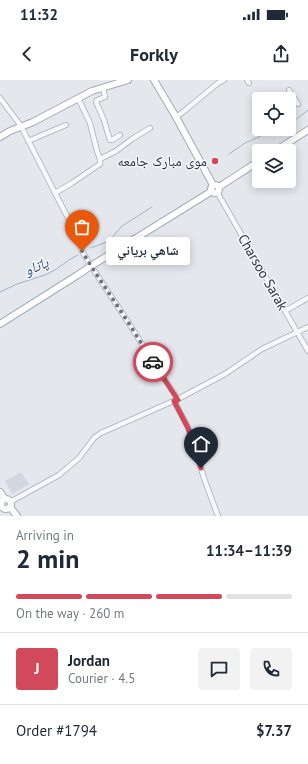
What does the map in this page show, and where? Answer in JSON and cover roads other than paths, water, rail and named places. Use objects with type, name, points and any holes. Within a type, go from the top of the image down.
[{"type":"main road","points":[[0,137],[113,82],[128,80]]},
{"type":"main road","points":[[154,80],[215,189]]},
{"type":"main road","points":[[286,144],[308,130]]},
{"type":"main road","points":[[0,324],[252,165]]},
{"type":"main road","points":[[0,492],[4,505],[17,516]]},
{"type":"street","points":[[176,117],[224,80]]},
{"type":"street","points":[[103,88],[105,96],[96,101],[110,140],[120,135]]},
{"type":"street","points":[[289,90],[298,104]]},
{"type":"street","points":[[0,98],[21,126],[80,241],[82,251],[176,400],[188,428],[218,516]]},
{"type":"street","points":[[55,193],[100,164],[90,123],[78,98]]},
{"type":"street","points":[[28,141],[66,125]]},
{"type":"street","points":[[100,159],[116,151],[150,128]]},
{"type":"street","name":"Charsoo Sarak","points":[[215,189],[308,351]]},
{"type":"street","points":[[285,311],[308,298]]},
{"type":"street","points":[[4,505],[59,475],[79,458],[94,438],[101,433],[176,400],[225,374],[262,349],[308,327]]},
{"type":"waterway","points":[[296,119],[308,110]]},
{"type":"waterway","points":[[229,154],[245,143],[260,136]]},
{"type":"waterway","points":[[91,248],[109,241],[122,226],[152,207]]},
{"type":"waterway","name":"پاتاو","points":[[0,292],[17,284],[45,275],[78,255]]},
{"type":"place","name":"موی مبارک جامعه","points":[[215,161]]},
{"type":"place","name":"شاهي برياني","points":[[82,251]]}]
